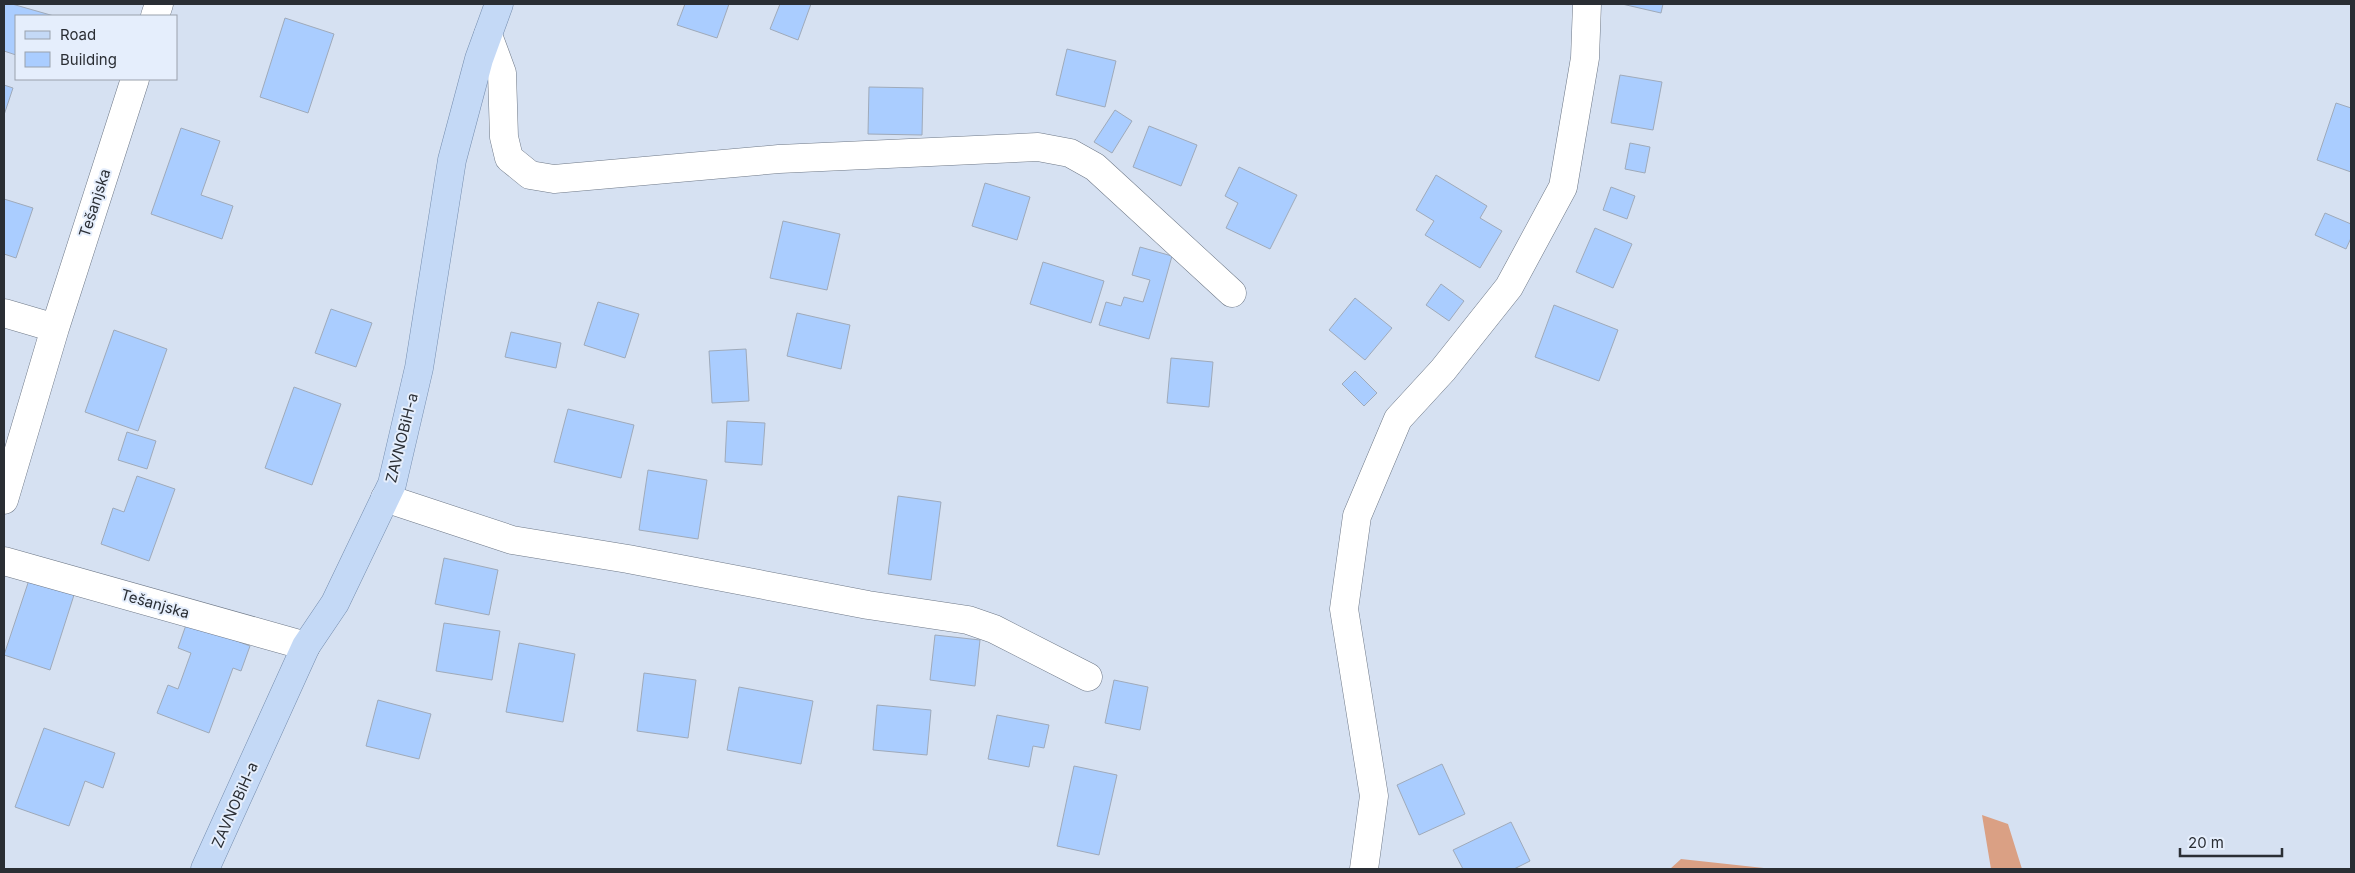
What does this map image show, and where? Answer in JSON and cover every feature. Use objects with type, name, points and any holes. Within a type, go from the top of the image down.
[{"type":"main road","name":"ZAVNOBiH-a","points":[[205,869],[306,646],[335,603],[392,484],[419,368],[452,160],[488,35],[499,4]]},
{"type":"street","points":[[1364,869],[1374,796],[1344,609],[1357,516],[1398,419],[1443,370],[1509,286],[1564,187],[1585,58],[1587,4]]},
{"type":"street","points":[[488,35],[502,73],[504,137],[509,158],[530,175],[554,179],[779,159],[1038,147],[1070,153],[1095,167],[1232,293]]},
{"type":"street","name":"Tešanjska","points":[[4,500],[55,328],[135,80]]},
{"type":"street","points":[[4,313],[55,328]]},
{"type":"street","points":[[385,498],[512,540],[628,559],[868,605],[968,620],[994,629],[1088,677]]},
{"type":"street","name":"Tešanjska","points":[[4,561],[306,646]]},
{"type":"shaded area","points":[[1982,815],[2008,824],[2022,869],[1991,869]]},
{"type":"shaded area","points":[[1681,859],[1773,869],[1670,869]]},
{"type":"building","points":[[4,4],[12,4],[50,15],[15,15],[15,55],[4,51]]},
{"type":"building","points":[[685,4],[729,4],[717,38],[677,25]]},
{"type":"building","points":[[780,4],[811,4],[798,40],[770,29]]},
{"type":"building","points":[[1622,4],[1663,4],[1661,13]]},
{"type":"building","points":[[285,18],[334,34],[308,113],[260,97]]},
{"type":"building","points":[[1067,49],[1116,61],[1105,107],[1056,95]]},
{"type":"building","points":[[1620,75],[1662,82],[1653,130],[1611,123]]},
{"type":"building","points":[[4,85],[13,88],[4,115]]},
{"type":"building","points":[[869,87],[923,88],[922,135],[868,134]]},
{"type":"building","points":[[2336,103],[2351,108],[2351,172],[2317,160]]},
{"type":"building","points":[[1115,110],[1132,121],[1112,153],[1094,142]]},
{"type":"building","points":[[1149,126],[1197,145],[1181,186],[1133,167]]},
{"type":"building","points":[[181,128],[220,141],[201,195],[233,206],[222,239],[151,214]]},
{"type":"building","points":[[1630,143],[1650,147],[1645,173],[1625,169]]},
{"type":"building","points":[[1239,167],[1297,195],[1270,249],[1226,228],[1238,203],[1225,196]]},
{"type":"building","points":[[1436,175],[1487,206],[1480,218],[1502,231],[1480,268],[1425,235],[1434,221],[1416,210]]},
{"type":"building","points":[[985,183],[1030,197],[1017,240],[972,226]]},
{"type":"building","points":[[1611,187],[1635,196],[1627,219],[1603,210]]},
{"type":"building","points":[[4,199],[33,208],[16,258],[4,254]]},
{"type":"building","points":[[2325,213],[2351,224],[2351,238],[2346,249],[2315,235]]},
{"type":"building","points":[[783,221],[840,234],[827,290],[770,278]]},
{"type":"building","points":[[1595,228],[1632,244],[1613,288],[1576,272]]},
{"type":"building","points":[[1140,247],[1172,256],[1149,339],[1099,325],[1106,302],[1121,306],[1124,297],[1143,302],[1150,280],[1132,275]]},
{"type":"building","points":[[1043,262],[1104,281],[1091,323],[1030,304]]},
{"type":"building","points":[[1441,284],[1464,301],[1449,321],[1426,305]]},
{"type":"building","points":[[1355,298],[1392,328],[1365,360],[1329,330]]},
{"type":"building","points":[[598,302],[639,314],[625,358],[584,345]]},
{"type":"building","points":[[1554,305],[1618,330],[1599,381],[1535,357]]},
{"type":"building","points":[[331,309],[372,323],[356,367],[315,353]]},
{"type":"building","points":[[797,313],[850,325],[841,369],[787,356]]},
{"type":"building","points":[[114,330],[167,349],[138,431],[85,412]]},
{"type":"building","points":[[511,332],[561,343],[556,368],[505,357]]},
{"type":"building","points":[[746,349],[749,401],[712,403],[709,351]]},
{"type":"building","points":[[1171,358],[1213,362],[1209,407],[1167,403]]},
{"type":"building","points":[[1355,371],[1377,393],[1364,406],[1342,384]]},
{"type":"building","points":[[294,387],[341,404],[312,485],[265,468]]},
{"type":"building","points":[[568,409],[634,425],[621,478],[554,462]]},
{"type":"building","points":[[727,421],[765,423],[762,465],[725,462]]},
{"type":"building","points":[[127,432],[156,441],[147,469],[118,460]]},
{"type":"building","points":[[648,470],[707,480],[698,539],[639,530]]},
{"type":"building","points":[[137,476],[175,489],[149,561],[101,544],[113,508],[124,512]]},
{"type":"building","points":[[898,496],[941,502],[931,580],[888,574]]},
{"type":"building","points":[[444,558],[498,570],[489,615],[435,604]]},
{"type":"building","points":[[29,580],[74,595],[50,670],[4,655]]},
{"type":"building","points":[[187,622],[250,646],[241,671],[233,668],[209,733],[157,713],[168,685],[178,689],[191,653],[178,648]]},
{"type":"building","points":[[444,623],[500,631],[492,680],[436,671]]},
{"type":"building","points":[[935,635],[980,640],[975,686],[930,680]]},
{"type":"building","points":[[519,643],[575,654],[563,722],[506,712]]},
{"type":"building","points":[[644,673],[696,680],[688,738],[637,731]]},
{"type":"building","points":[[1114,680],[1148,687],[1140,730],[1105,723]]},
{"type":"building","points":[[739,687],[813,701],[801,764],[727,750]]},
{"type":"building","points":[[378,700],[431,714],[419,759],[366,746]]},
{"type":"building","points":[[877,705],[931,710],[927,755],[873,750]]},
{"type":"building","points":[[997,715],[1049,725],[1044,748],[1033,746],[1029,767],[988,759]]},
{"type":"building","points":[[44,728],[115,753],[103,788],[85,781],[69,826],[15,807]]},
{"type":"building","points":[[1442,764],[1465,814],[1419,835],[1397,785]]},
{"type":"building","points":[[1074,766],[1117,775],[1099,855],[1057,846]]},
{"type":"building","points":[[1511,822],[1530,861],[1514,869],[1463,869],[1453,850]]}]
